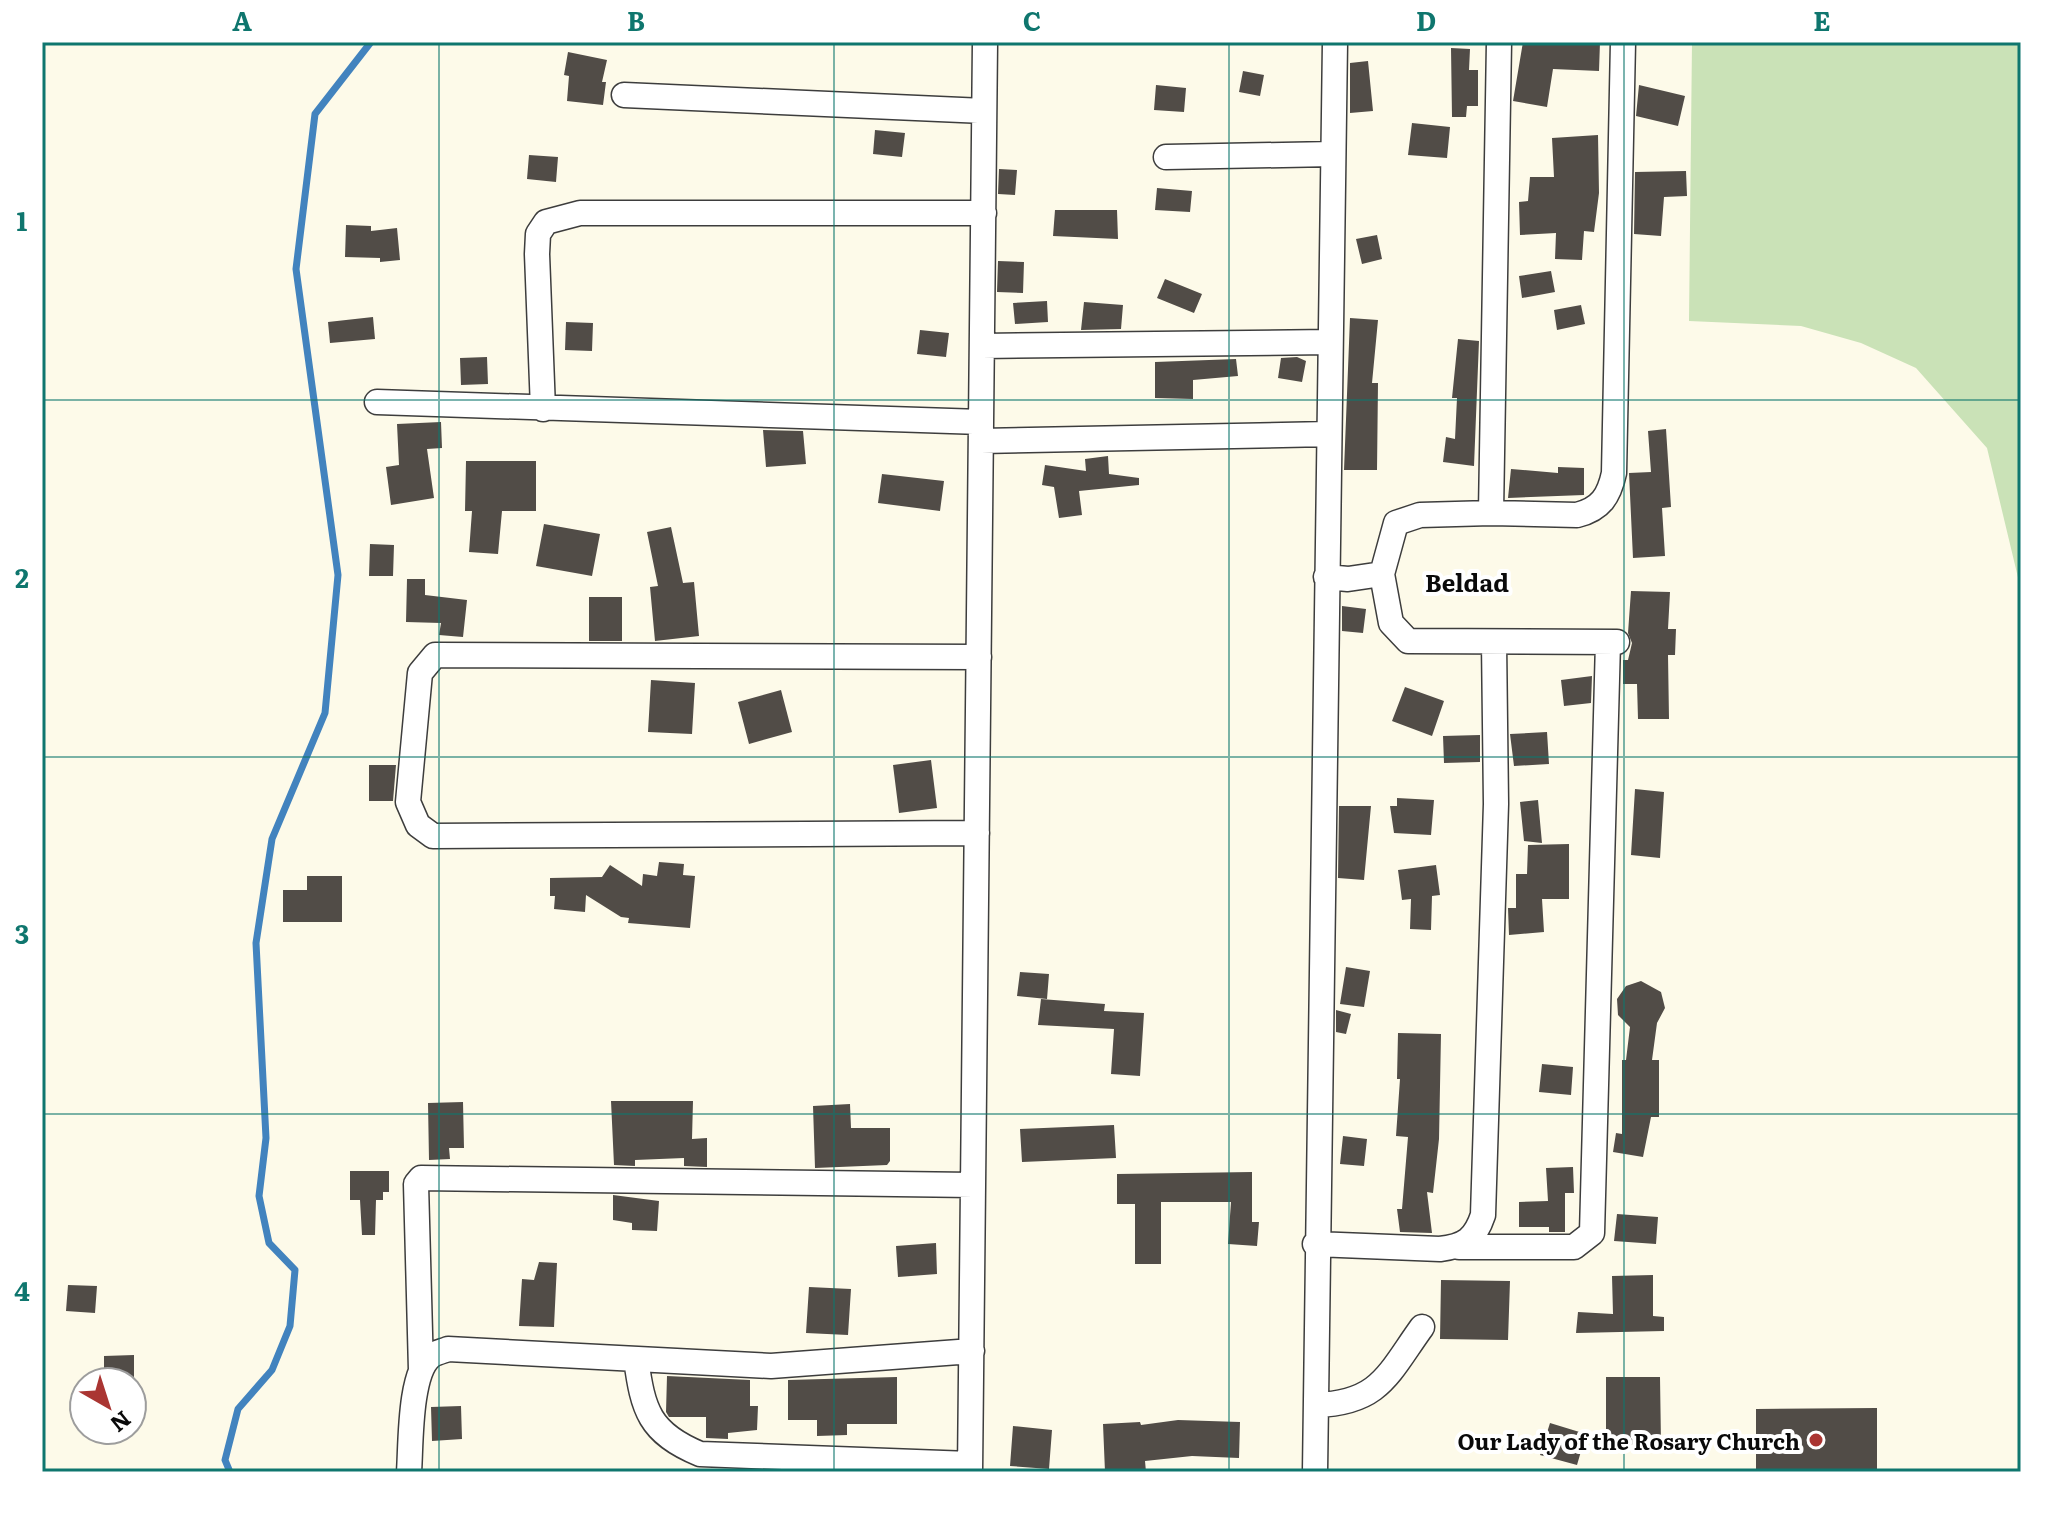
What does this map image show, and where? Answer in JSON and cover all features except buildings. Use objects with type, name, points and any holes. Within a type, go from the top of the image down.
[{"type":"street","points":[[636,1359],[642,1401],[649,1416],[678,1445],[700,1454],[970,1468],[985,42]]},
{"type":"street","points":[[1315,1472],[1315,1244],[1335,42]]},
{"type":"street","points":[[1491,513],[1499,42]]},
{"type":"street","points":[[1315,1244],[1440,1249],[1574,1247],[1592,1233],[1612,642],[1408,641],[1391,623],[1382,574],[1396,523],[1420,515],[1577,515],[1591,512],[1610,490],[1614,473],[1623,42]]},
{"type":"street","points":[[624,95],[984,111]]},
{"type":"street","points":[[1166,157],[1333,154]]},
{"type":"street","points":[[543,409],[537,254],[538,234],[546,222],[580,213],[984,213]]},
{"type":"street","points":[[982,346],[1330,342]]},
{"type":"street","points":[[377,402],[981,432],[1329,434]]},
{"type":"street","points":[[1326,577],[1348,579],[1382,574]]},
{"type":"street","points":[[1459,1247],[1472,1239],[1483,1215],[1496,804],[1494,642]]},
{"type":"street","points":[[977,833],[433,836],[418,825],[408,802],[420,673],[435,655],[979,657]]},
{"type":"street","points":[[409,1472],[415,1396],[421,1370],[416,1184],[421,1178],[973,1185]]},
{"type":"street","points":[[1316,1405],[1353,1400],[1377,1389],[1422,1327]]},
{"type":"street","points":[[421,1370],[431,1356],[448,1349],[771,1366],[972,1351]]},
{"type":"green space","points":[[1692,42],[2021,42],[2021,590],[1987,448],[1916,368],[1861,343],[1801,326],[1689,321]]},
{"type":"waterway","points":[[230,1472],[225,1460],[238,1409],[272,1370],[290,1326],[295,1270],[269,1243],[259,1196],[266,1138],[256,943],[272,839],[325,713],[338,575],[296,269],[315,114],[371,42]]},
{"type":"place","name":"Our Lady of the Rosary Church","points":[[1816,1440]]},
{"type":"district","name":"Beldad","points":[[1467,581]]}]
